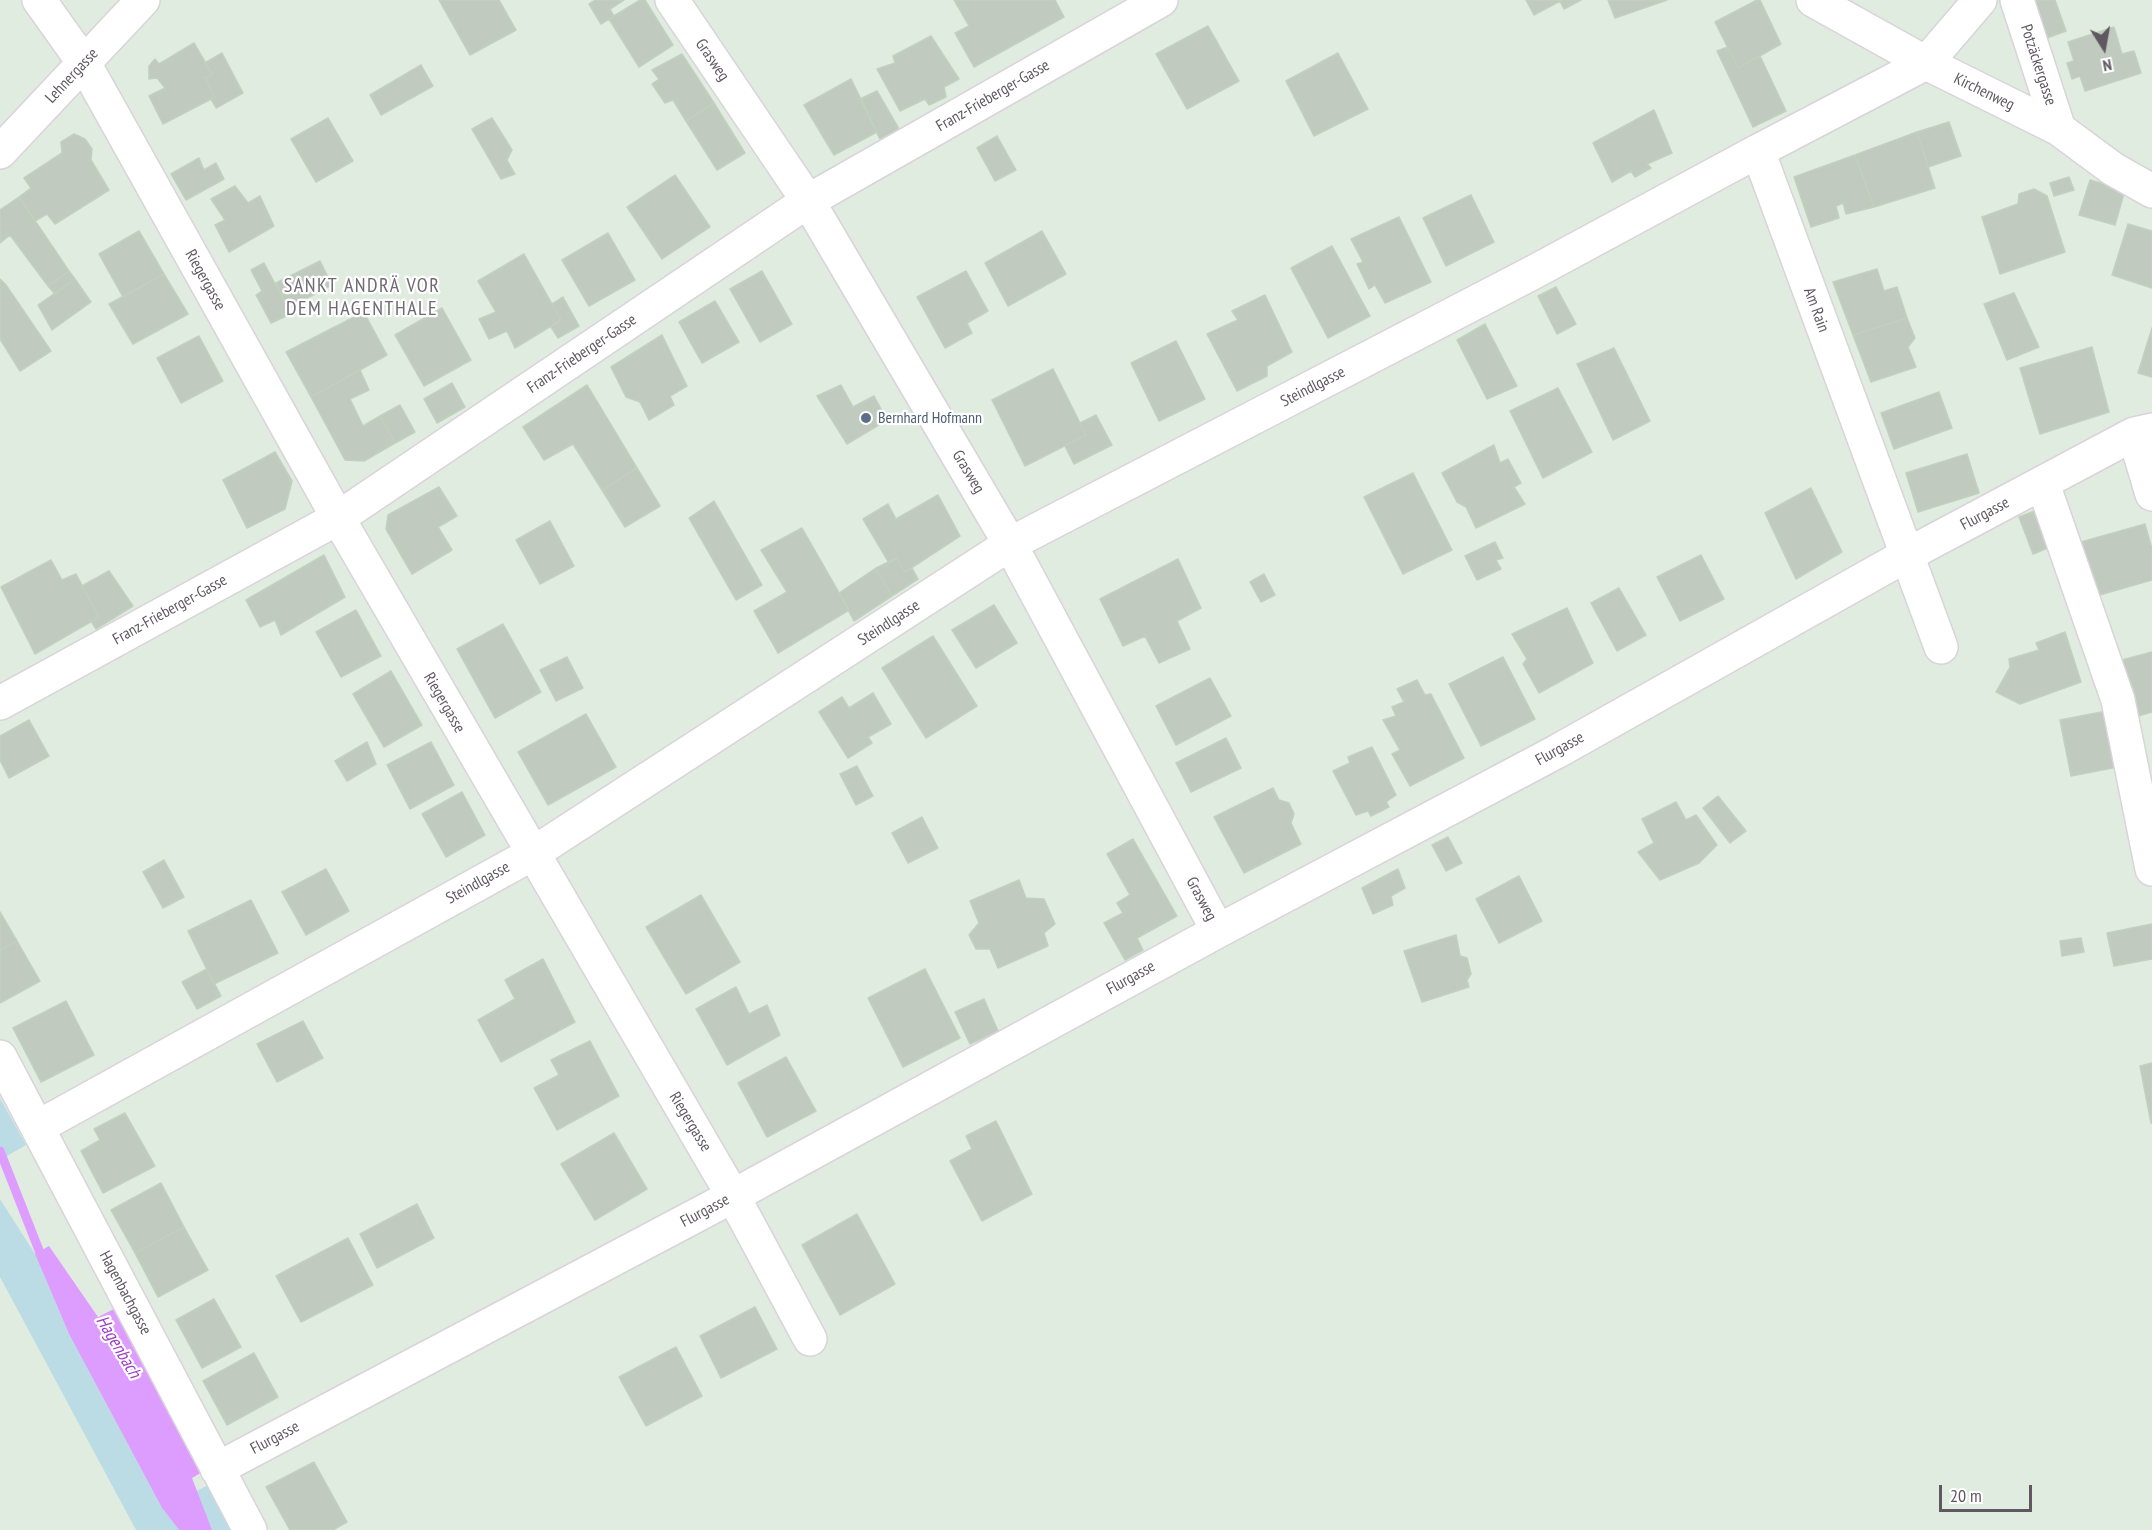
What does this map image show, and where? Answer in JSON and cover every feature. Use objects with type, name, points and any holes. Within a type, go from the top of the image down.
[{"type":"street","name":"Riegergasse","points":[[39,0],[84,63],[338,518],[733,1196],[810,1339]]},
{"type":"street","name":"Lehnergasse","points":[[0,152],[143,0]]},
{"type":"street","name":"Grasweg","points":[[672,0],[808,201],[1010,544],[1218,931]]},
{"type":"street","name":"Franz-Frieberger-Gasse","points":[[0,703],[338,518],[808,201],[1161,0]]},
{"type":"street","name":"Kirchenweg","points":[[1813,0],[1926,63],[2059,129],[2113,169],[2152,191]]},
{"type":"street","points":[[1758,151],[1926,63],[1980,0]]},
{"type":"street","name":"Potzäckergasse","points":[[2017,0],[2059,129]]},
{"type":"street","name":"Steindlgasse","points":[[38,1127],[532,854],[1010,544],[1534,272],[1758,151]]},
{"type":"street","name":"Am Rain","points":[[1758,151],[1905,556],[1941,647]]},
{"type":"street","name":"Flurgasse","points":[[217,1469],[733,1196],[1218,931],[1556,752],[1905,556],[2143,432],[2152,494]]},
{"type":"street","points":[[2043,484],[2118,700],[2152,869]]},
{"type":"street","name":"Hagenbachgasse","points":[[0,1057],[250,1530]]},
{"type":"shaded area","points":[[0,1098],[26,1145],[0,1160]]},
{"type":"shaded area","points":[[0,1199],[35,1254],[69,1334],[162,1508],[179,1530],[136,1530],[0,1277]]},
{"type":"shaded area","points":[[210,1484],[235,1530],[212,1530],[195,1492]]},
{"type":"water","points":[[49,1246],[98,1317],[114,1309],[204,1471],[192,1478],[212,1530],[179,1530],[162,1508],[69,1334],[35,1254]]},
{"type":"building","points":[[439,0],[499,0],[516,30],[470,55]]},
{"type":"building","points":[[595,0],[624,0],[610,9],[614,16],[601,24],[589,4]]},
{"type":"building","points":[[640,0],[645,0],[673,45],[639,67],[609,19]]},
{"type":"building","points":[[954,0],[1055,0],[1064,17],[974,67],[955,33],[969,26]]},
{"type":"building","points":[[1526,0],[1581,0],[1564,9],[1560,1],[1534,15]]},
{"type":"building","points":[[1608,0],[1667,0],[1615,18]]},
{"type":"building","points":[[1760,0],[1781,44],[1738,68],[1715,22]]},
{"type":"building","points":[[2034,0],[2055,0],[2066,31],[2047,38]]},
{"type":"building","points":[[1208,26],[1239,81],[1187,109],[1156,54]]},
{"type":"building","points":[[2114,27],[2122,54],[2134,51],[2141,73],[2085,91],[2080,76],[2072,79],[2067,63],[2074,61],[2068,42]]},
{"type":"building","points":[[931,36],[959,79],[944,87],[946,97],[929,105],[925,99],[900,111],[877,69],[895,63],[893,56]]},
{"type":"building","points":[[194,43],[212,74],[205,78],[215,97],[163,124],[149,96],[165,88],[157,78],[149,79],[149,66],[155,59],[159,64]]},
{"type":"building","points":[[1728,47],[1738,68],[1760,56],[1786,111],[1753,127],[1717,51]]},
{"type":"building","points":[[222,53],[243,93],[216,108],[211,99],[215,97],[205,78],[212,74],[205,63]]},
{"type":"building","points":[[1338,53],[1368,109],[1314,136],[1286,81]]},
{"type":"building","points":[[682,54],[714,103],[686,121],[673,100],[665,103],[652,84],[659,79],[652,70]]},
{"type":"building","points":[[421,65],[433,86],[381,115],[370,95]]},
{"type":"building","points":[[851,79],[877,132],[834,155],[804,105]]},
{"type":"building","points":[[877,91],[899,129],[880,139],[860,99]]},
{"type":"building","points":[[714,103],[745,153],[717,170],[686,121]]},
{"type":"building","points":[[1654,110],[1672,153],[1647,164],[1651,168],[1635,177],[1631,171],[1612,182],[1593,143]]},
{"type":"building","points":[[328,118],[353,161],[316,182],[291,139]]},
{"type":"building","points":[[492,118],[512,150],[507,160],[515,174],[501,179],[472,129]]},
{"type":"building","points":[[1949,122],[1961,156],[1928,167],[1917,132]]},
{"type":"building","points":[[1917,132],[1935,188],[1874,207],[1855,155]]},
{"type":"building","points":[[74,134],[85,139],[92,149],[91,160],[109,190],[55,224],[47,214],[35,221],[19,197],[31,188],[24,178],[62,153],[61,142]]},
{"type":"building","points":[[997,136],[1016,170],[995,181],[977,148]]},
{"type":"building","points":[[1855,155],[1874,207],[1846,214],[1843,203],[1836,206],[1839,218],[1811,227],[1794,177]]},
{"type":"building","points":[[199,158],[204,170],[216,163],[224,179],[186,200],[171,174]]},
{"type":"building","points":[[675,175],[710,227],[662,259],[627,207]]},
{"type":"building","points":[[2069,177],[2074,190],[2054,196],[2050,183]]},
{"type":"building","points":[[2090,180],[2125,190],[2115,225],[2079,215]]},
{"type":"building","points":[[235,186],[248,203],[260,196],[274,226],[229,252],[215,225],[225,220],[211,199]]},
{"type":"building","points":[[2034,189],[2047,196],[2065,252],[2000,274],[1982,217],[2018,204],[2019,194]]},
{"type":"building","points":[[1471,195],[1494,242],[1446,266],[1423,218]]},
{"type":"building","points":[[19,197],[69,271],[48,286],[10,235],[0,243],[0,210]]},
{"type":"building","points":[[1399,217],[1431,282],[1385,303],[1375,285],[1369,289],[1357,264],[1363,262],[1351,239]]},
{"type":"building","points":[[2128,224],[2152,231],[2152,288],[2112,275]]},
{"type":"building","points":[[139,231],[164,274],[123,297],[99,254]]},
{"type":"building","points":[[1042,231],[1066,274],[1008,306],[985,263]]},
{"type":"building","points":[[608,233],[635,280],[589,306],[562,260]]},
{"type":"building","points":[[1332,246],[1370,316],[1328,338],[1291,268]]},
{"type":"building","points":[[524,254],[561,320],[515,348],[507,331],[489,339],[479,319],[496,312],[478,281]]},
{"type":"building","points":[[320,261],[332,285],[288,308],[276,283]]},
{"type":"building","points":[[264,263],[291,314],[271,323],[256,295],[262,291],[251,270]]},
{"type":"building","points":[[1877,269],[1884,291],[1897,287],[1907,318],[1853,335],[1833,282]]},
{"type":"building","points":[[69,271],[75,279],[55,294],[48,286]]},
{"type":"building","points":[[762,271],[792,324],[760,342],[730,289]]},
{"type":"building","points":[[966,271],[988,311],[967,323],[972,333],[945,348],[917,297]]},
{"type":"building","points":[[164,274],[188,314],[133,344],[109,304]]},
{"type":"building","points":[[0,279],[6,285],[0,290]]},
{"type":"building","points":[[75,279],[91,302],[52,330],[38,305]]},
{"type":"building","points":[[6,285],[51,351],[20,371],[0,339],[0,290]]},
{"type":"building","points":[[1556,287],[1576,324],[1557,334],[1538,296]]},
{"type":"building","points":[[2014,293],[2039,347],[2007,360],[1984,304]]},
{"type":"building","points":[[1265,295],[1292,352],[1267,366],[1267,376],[1237,391],[1207,334],[1238,320],[1232,311]]},
{"type":"building","points":[[563,297],[579,326],[558,338],[551,327],[561,320],[552,304]]},
{"type":"building","points":[[715,301],[739,342],[702,363],[679,322]]},
{"type":"building","points":[[442,308],[471,360],[424,386],[395,335]]},
{"type":"building","points":[[358,315],[367,318],[387,355],[311,397],[286,352]]},
{"type":"building","points":[[1907,318],[1915,338],[1908,347],[1916,367],[1871,382],[1853,335]]},
{"type":"building","points":[[1485,324],[1517,386],[1487,399],[1457,340]]},
{"type":"building","points":[[2152,328],[2152,377],[2138,373]]},
{"type":"building","points":[[662,335],[687,386],[670,396],[674,405],[649,420],[640,402],[626,397],[611,367]]},
{"type":"building","points":[[199,336],[223,381],[181,403],[157,358]]},
{"type":"building","points":[[1176,341],[1205,399],[1159,421],[1131,363]]},
{"type":"building","points":[[2092,347],[2109,412],[2040,434],[2020,368]]},
{"type":"building","points":[[1614,348],[1650,421],[1613,440],[1577,364]]},
{"type":"building","points":[[1053,369],[1086,435],[1025,466],[992,400]]},
{"type":"building","points":[[360,370],[369,390],[350,399],[363,426],[380,416],[395,443],[364,461],[345,460],[311,397]]},
{"type":"building","points":[[452,383],[465,407],[437,423],[424,399]]},
{"type":"building","points":[[587,385],[637,468],[602,490],[573,444],[544,460],[523,427]]},
{"type":"building","points":[[841,385],[853,407],[874,396],[887,420],[847,444],[817,396]]},
{"type":"building","points":[[1558,388],[1592,452],[1543,478],[1510,411]]},
{"type":"building","points":[[1939,392],[1952,428],[1894,449],[1881,413]]},
{"type":"building","points":[[400,405],[415,432],[395,443],[380,416]]},
{"type":"building","points":[[1096,415],[1112,445],[1074,464],[1065,446],[1086,435],[1080,423]]},
{"type":"building","points":[[1494,445],[1500,463],[1508,459],[1521,483],[1514,487],[1525,504],[1476,528],[1466,507],[1457,502],[1442,473]]},
{"type":"building","points":[[275,452],[292,481],[285,509],[247,528],[223,480]]},
{"type":"building","points":[[1967,454],[1979,493],[1918,512],[1906,473]]},
{"type":"building","points":[[637,468],[660,506],[625,527],[602,490]]},
{"type":"building","points":[[1413,473],[1452,550],[1403,574],[1364,497]]},
{"type":"building","points":[[439,487],[457,516],[438,527],[452,550],[412,574],[386,529],[388,515]]},
{"type":"building","points":[[1811,488],[1842,552],[1796,579],[1765,513]]},
{"type":"building","points":[[938,495],[960,536],[905,572],[897,558],[889,563],[863,519],[888,504],[896,519]]},
{"type":"building","points":[[714,501],[762,585],[736,600],[689,518]]},
{"type":"building","points":[[2040,509],[2053,546],[2033,554],[2019,517]]},
{"type":"building","points":[[550,521],[574,566],[540,584],[516,540]]},
{"type":"building","points":[[2145,524],[2152,549],[2152,580],[2096,596],[2081,542]]},
{"type":"building","points":[[802,528],[849,610],[778,653],[754,611],[787,592],[761,550]]},
{"type":"building","points":[[1495,542],[1503,558],[1496,560],[1501,569],[1477,580],[1465,556]]},
{"type":"building","points":[[324,555],[345,597],[281,635],[275,620],[260,627],[246,600]]},
{"type":"building","points":[[1701,555],[1724,599],[1680,621],[1657,577]]},
{"type":"building","points":[[897,558],[905,572],[912,568],[918,579],[892,596],[876,568]]},
{"type":"building","points":[[1178,559],[1201,608],[1177,621],[1190,649],[1159,663],[1145,636],[1123,646],[1100,599]]},
{"type":"building","points":[[51,560],[62,580],[76,574],[99,617],[35,654],[1,587]]},
{"type":"building","points":[[876,568],[892,596],[854,621],[839,593]]},
{"type":"building","points":[[109,571],[133,606],[96,629],[91,621],[99,617],[82,586]]},
{"type":"building","points":[[1264,574],[1275,595],[1261,602],[1250,582]]},
{"type":"building","points":[[1619,588],[1646,635],[1617,651],[1591,603]]},
{"type":"building","points":[[994,605],[1017,643],[976,668],[952,630]]},
{"type":"building","points":[[1567,608],[1593,663],[1539,693],[1523,664],[1527,659],[1512,634]]},
{"type":"building","points":[[356,610],[381,656],[341,677],[316,632]]},
{"type":"building","points":[[503,624],[541,692],[495,718],[457,649]]},
{"type":"building","points":[[2065,632],[2081,682],[2020,704],[1996,692],[2010,667],[2009,659],[2039,650],[2036,643]]},
{"type":"building","points":[[933,636],[977,706],[926,738],[882,668]]},
{"type":"building","points":[[2152,652],[2152,712],[2128,719],[2134,697],[2122,660]]},
{"type":"building","points":[[567,657],[583,688],[556,701],[540,670]]},
{"type":"building","points":[[1503,657],[1535,719],[1481,746],[1449,684]]},
{"type":"building","points":[[391,671],[422,725],[384,747],[353,694]]},
{"type":"building","points":[[1210,678],[1231,716],[1176,745],[1156,706]]},
{"type":"building","points":[[1417,680],[1425,695],[1431,694],[1464,758],[1410,786],[1392,754],[1400,750],[1383,720],[1396,716],[1392,707],[1404,702],[1397,689]]},
{"type":"building","points":[[873,693],[891,724],[868,737],[872,743],[848,758],[819,712],[842,697],[849,708]]},
{"type":"building","points":[[2112,710],[2123,766],[2071,776],[2060,720]]},
{"type":"building","points":[[586,714],[616,767],[548,805],[518,752]]},
{"type":"building","points":[[29,720],[49,756],[9,778],[0,760],[0,736]]},
{"type":"building","points":[[1226,738],[1241,768],[1191,792],[1176,763]]},
{"type":"building","points":[[367,742],[376,764],[347,781],[335,761]]},
{"type":"building","points":[[431,742],[454,785],[410,809],[387,765]]},
{"type":"building","points":[[1372,747],[1396,795],[1386,802],[1389,807],[1371,816],[1368,811],[1356,815],[1333,771],[1350,763],[1348,757]]},
{"type":"building","points":[[857,766],[873,796],[856,805],[840,774]]},
{"type":"building","points":[[1273,788],[1279,800],[1289,803],[1294,814],[1291,823],[1301,844],[1244,873],[1214,817]]},
{"type":"building","points":[[462,792],[485,835],[446,857],[422,814]]},
{"type":"building","points":[[1718,796],[1746,831],[1730,843],[1703,808]]},
{"type":"building","points":[[1676,802],[1686,820],[1696,815],[1717,845],[1699,863],[1660,880],[1638,852],[1654,843],[1642,819]]},
{"type":"building","points":[[922,817],[938,848],[908,863],[892,833]]},
{"type":"building","points":[[1448,837],[1462,863],[1446,871],[1432,845]]},
{"type":"building","points":[[1133,839],[1177,916],[1137,938],[1143,950],[1125,960],[1104,923],[1123,913],[1117,903],[1130,895],[1107,854]]},
{"type":"building","points":[[164,860],[184,897],[163,908],[143,872]]},
{"type":"building","points":[[326,869],[349,911],[306,935],[282,892]]},
{"type":"building","points":[[1398,869],[1405,888],[1391,896],[1393,905],[1373,914],[1362,888]]},
{"type":"building","points":[[1519,876],[1542,921],[1499,943],[1476,899]]},
{"type":"building","points":[[1019,880],[1026,898],[1044,899],[1055,924],[1044,933],[1048,946],[998,968],[990,949],[976,949],[969,935],[979,923],[970,901]]},
{"type":"building","points":[[701,895],[740,962],[686,994],[646,927]]},
{"type":"building","points":[[251,900],[278,953],[214,984],[188,931]]},
{"type":"building","points":[[0,912],[17,941],[0,950]]},
{"type":"building","points":[[2152,924],[2152,959],[2114,966],[2107,933]]},
{"type":"building","points":[[1456,935],[1460,956],[1467,958],[1471,974],[1467,980],[1469,987],[1422,1002],[1404,951]]},
{"type":"building","points":[[2081,938],[2084,952],[2062,956],[2060,941]]},
{"type":"building","points":[[17,941],[40,981],[0,1003],[0,950]]},
{"type":"building","points":[[543,959],[575,1022],[501,1062],[478,1020],[515,999],[505,980]]},
{"type":"building","points":[[207,969],[221,996],[197,1009],[182,982]]},
{"type":"building","points":[[925,969],[960,1038],[903,1067],[868,998]]},
{"type":"building","points":[[736,987],[749,1014],[767,1005],[780,1035],[727,1065],[696,1009]]},
{"type":"building","points":[[984,999],[998,1031],[970,1044],[955,1012]]},
{"type":"building","points":[[66,1001],[94,1055],[41,1082],[13,1028]]},
{"type":"building","points":[[303,1021],[323,1058],[277,1082],[257,1044]]},
{"type":"building","points":[[590,1041],[619,1096],[557,1130],[534,1088],[559,1075],[551,1060]]},
{"type":"building","points":[[786,1057],[816,1111],[767,1137],[738,1083]]},
{"type":"building","points":[[2152,1063],[2152,1123],[2151,1123],[2140,1066]]},
{"type":"building","points":[[125,1113],[155,1166],[103,1193],[81,1151],[100,1140],[94,1129]]},
{"type":"building","points":[[996,1121],[1032,1194],[982,1221],[950,1161],[972,1149],[966,1136]]},
{"type":"building","points":[[614,1133],[647,1189],[595,1220],[561,1164]]},
{"type":"building","points":[[161,1183],[184,1227],[135,1253],[111,1210]]},
{"type":"building","points":[[417,1204],[434,1238],[377,1268],[360,1234]]},
{"type":"building","points":[[857,1214],[895,1284],[840,1315],[802,1245]]},
{"type":"building","points":[[184,1227],[208,1270],[158,1297],[135,1253]]},
{"type":"building","points":[[348,1238],[373,1285],[301,1322],[276,1276]]},
{"type":"building","points":[[214,1299],[241,1347],[202,1368],[176,1320]]},
{"type":"building","points":[[755,1307],[777,1349],[721,1378],[700,1336]]},
{"type":"building","points":[[676,1347],[702,1396],[646,1426],[619,1377]]},
{"type":"building","points":[[254,1353],[278,1397],[227,1425],[203,1381]]},
{"type":"building","points":[[314,1462],[347,1522],[333,1530],[290,1530],[266,1487]]},
{"type":"waterway","name":"Hagenbach","points":[[0,1151],[44,1263]]},
{"type":"place","name":"Bernhard Hofmann","points":[[866,418]]},
{"type":"district","name":"SANKT ANDRÄ VOR DEM HAGENTHALE","points":[[362,298]]}]
